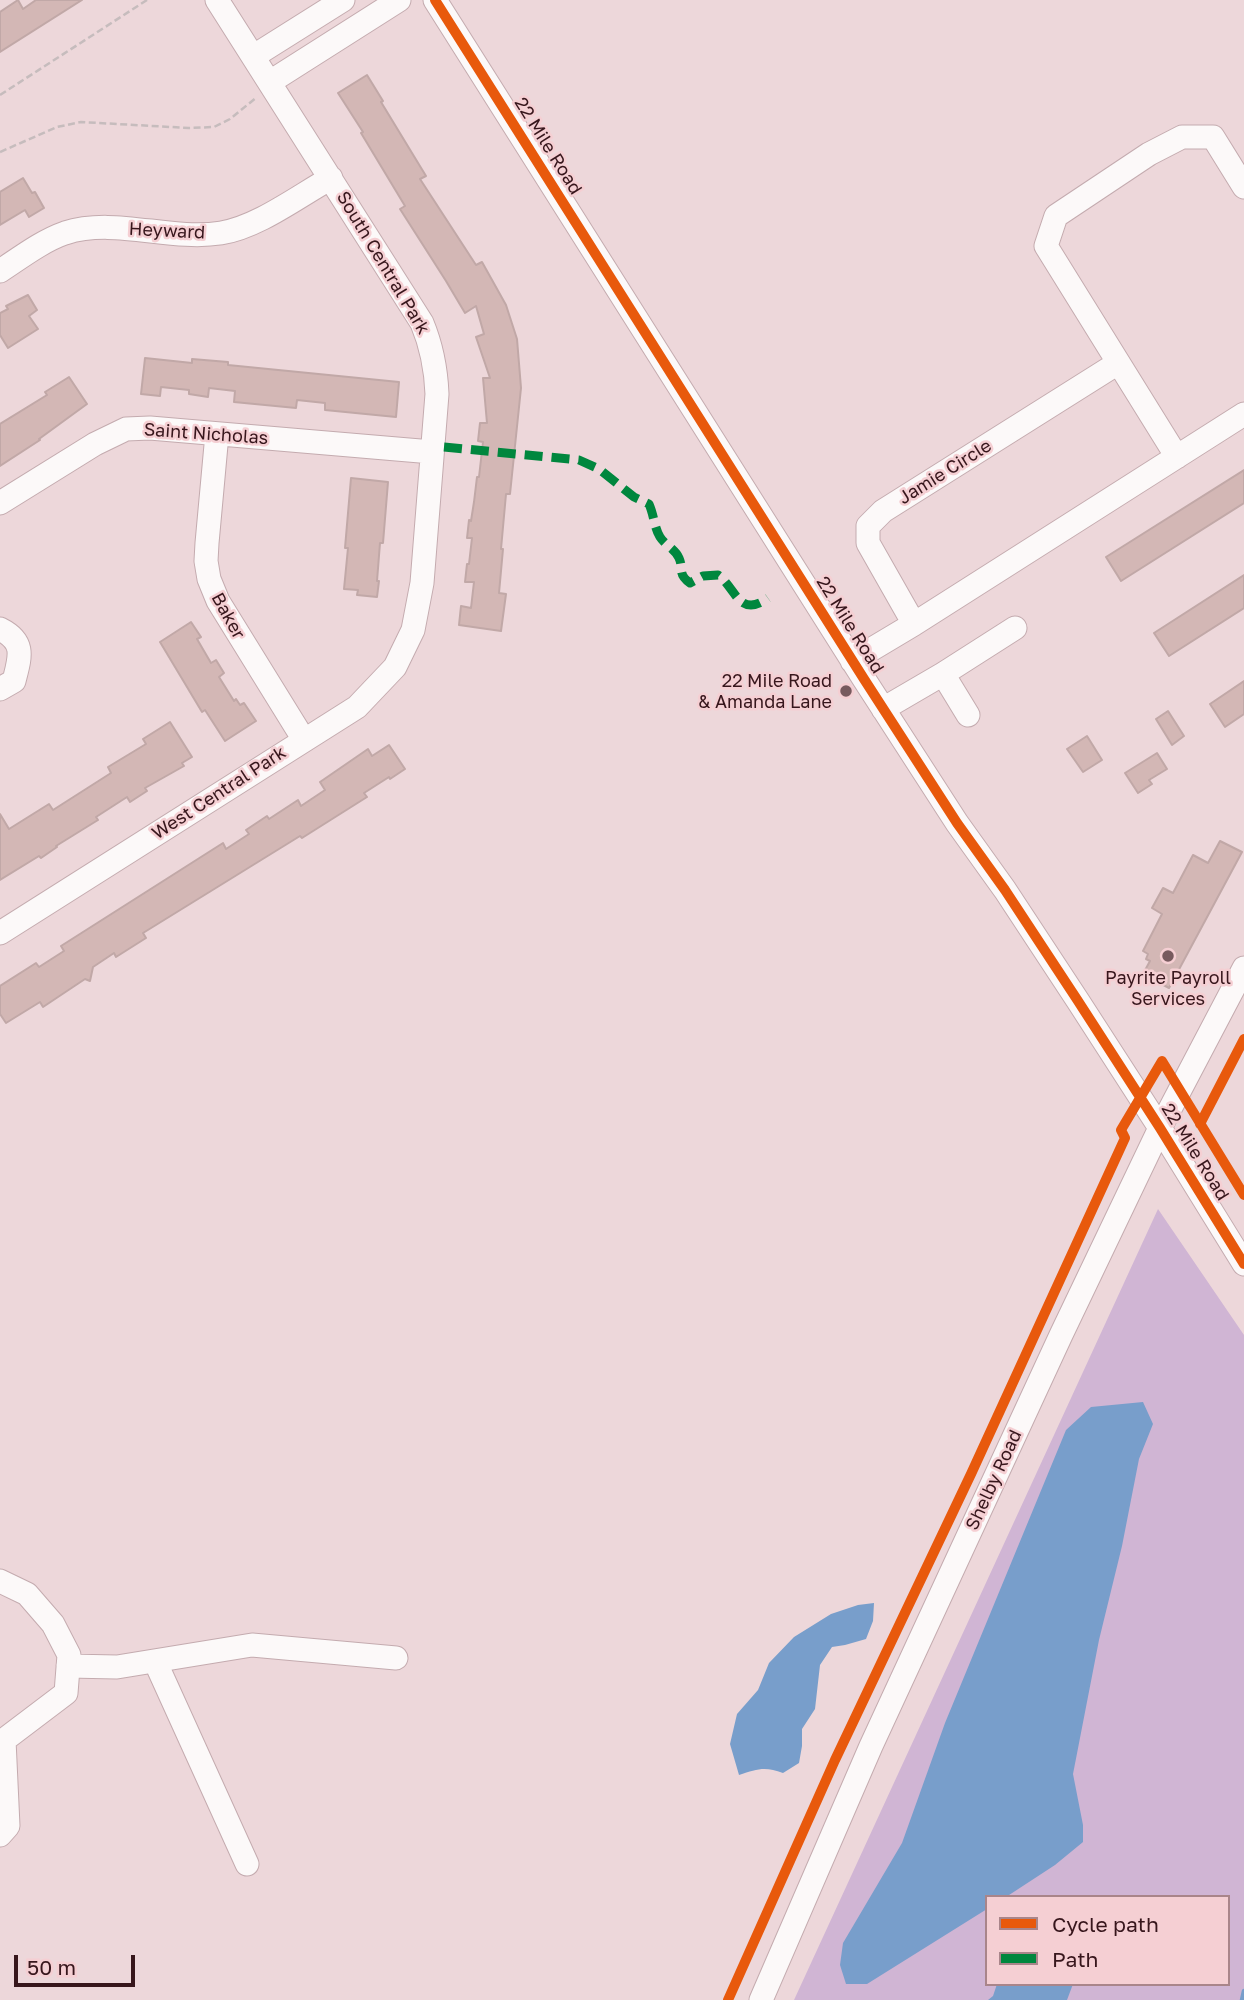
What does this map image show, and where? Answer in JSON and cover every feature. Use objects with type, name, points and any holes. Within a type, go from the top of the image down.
[{"type":"street","name":"South Central Park","points":[[217,0],[422,323],[429,340],[437,394],[422,583],[413,630]]},
{"type":"street","points":[[254,56],[343,0]]},
{"type":"street","points":[[270,82],[399,0]]},
{"type":"street","name":"22 Mile Road","points":[[435,0],[852,661],[957,823],[1020,912],[1160,1128],[1244,1264]]},
{"type":"street","points":[[1177,457],[1046,246],[1056,216],[1149,154],[1182,136],[1213,137],[1244,187]]},
{"type":"street","name":"Heyward","points":[[0,271],[56,236],[87,229],[205,235],[238,229],[254,223],[331,178]]},
{"type":"street","name":"Jamie Circle","points":[[914,624],[868,543],[868,526],[883,511],[1118,363]]},
{"type":"street","points":[[852,661],[1244,415]]},
{"type":"street","name":"Saint Nicholas","points":[[0,503],[95,444],[126,429],[150,428],[432,452]]},
{"type":"street","name":"Baker","points":[[217,434],[206,543],[209,579],[224,613],[304,740]]},
{"type":"street","points":[[883,709],[1015,628]]},
{"type":"street","points":[[0,629],[13,636],[21,654],[14,681],[0,690]]},
{"type":"street","name":"West Central Park","points":[[2,929],[357,707],[395,667],[413,630]]},
{"type":"street","points":[[943,674],[968,715]]},
{"type":"street","name":"Shelby Road","points":[[761,2000],[871,1746],[1084,1286],[1160,1128],[1243,975]]},
{"type":"street","points":[[0,1581],[27,1594],[52,1624],[69,1655],[66,1693],[4,1740],[8,1826],[0,1835]]},
{"type":"street","points":[[68,1666],[117,1667],[252,1645],[397,1658]]},
{"type":"street","points":[[155,1661],[247,1864]]},
{"type":"path","points":[[0,95],[147,0]]},
{"type":"path","points":[[0,152],[57,127],[81,122],[214,127],[230,119],[253,101],[270,82]]},
{"type":"shaded area","points":[[1158,1209],[1244,1335],[1244,2000],[794,2000]]},
{"type":"water","points":[[1143,1402],[1153,1424],[1139,1459],[1073,1774],[1083,1825],[1083,1842],[1055,1865],[1009,1895],[985,1895],[985,1910],[867,1984],[846,1984],[840,1965],[843,1943],[902,1843],[945,1723],[1066,1430],[1091,1407]]},
{"type":"water","points":[[874,1603],[873,1621],[866,1639],[832,1647],[820,1665],[815,1709],[802,1729],[799,1763],[783,1773],[761,1769],[739,1775],[730,1744],[737,1714],[758,1690],[769,1663],[794,1637],[831,1614]]},
{"type":"water","points":[[996,1986],[1072,1986],[1067,2000],[988,2000],[993,1996]]},
{"type":"building","points":[[18,0],[23,9],[36,0],[82,0],[0,52],[0,12]]},
{"type":"building","points":[[367,75],[426,176],[420,179],[476,265],[482,262],[506,305],[517,339],[521,388],[510,494],[506,494],[501,549],[499,593],[506,594],[501,631],[459,625],[461,606],[471,608],[474,582],[465,582],[472,538],[467,538],[469,520],[471,521],[479,477],[483,442],[478,441],[480,423],[487,423],[483,378],[490,378],[476,337],[484,334],[476,306],[465,313],[400,209],[405,206],[338,93]]},
{"type":"building","points":[[23,178],[44,208],[29,217],[25,210],[0,225],[0,192]]},
{"type":"building","points":[[28,295],[37,310],[29,316],[38,329],[8,348],[0,335],[0,313],[8,309],[6,306]]},
{"type":"building","points":[[145,358],[192,363],[192,359],[228,362],[228,365],[399,382],[396,417],[325,410],[325,403],[297,400],[296,408],[234,402],[235,391],[209,388],[208,397],[189,394],[189,390],[161,387],[160,396],[141,394]]},
{"type":"building","points":[[69,377],[87,404],[0,466],[0,424],[47,395],[45,392]]},
{"type":"building","points":[[1244,470],[1244,503],[1121,581],[1106,557]]},
{"type":"building","points":[[351,478],[388,482],[383,543],[380,543],[377,597],[357,595],[358,590],[344,589]]},
{"type":"building","points":[[1244,575],[1244,608],[1169,656],[1154,633]]},
{"type":"building","points":[[191,622],[201,637],[197,639],[211,663],[216,660],[224,673],[219,677],[234,701],[236,699],[240,705],[244,703],[256,721],[225,741],[205,710],[202,712],[160,642]]},
{"type":"building","points":[[1244,681],[1244,714],[1225,727],[1210,704]]},
{"type":"building","points":[[1168,711],[1184,736],[1172,745],[1156,719]]},
{"type":"building","points":[[170,722],[192,757],[182,763],[184,766],[145,788],[147,791],[130,802],[127,797],[41,858],[39,856],[0,880],[0,814],[9,829],[49,804],[53,810],[111,773],[108,767],[146,744],[143,739]]},
{"type":"building","points":[[1087,736],[1102,760],[1083,772],[1067,749]]},
{"type":"building","points":[[389,745],[405,769],[364,793],[367,797],[143,933],[146,938],[116,957],[114,953],[93,967],[90,981],[85,979],[43,1007],[40,1002],[6,1023],[0,1014],[0,986],[36,963],[39,967],[64,951],[61,946],[223,843],[226,849],[249,834],[246,830],[267,816],[269,819],[298,800],[301,806],[325,790],[320,782],[368,749],[372,756]]},
{"type":"building","points":[[1157,753],[1167,769],[1149,780],[1152,784],[1138,793],[1125,773]]},
{"type":"building","points":[[1220,841],[1242,852],[1169,988],[1143,974],[1150,961],[1146,959],[1148,954],[1143,951],[1162,914],[1152,908],[1163,888],[1173,893],[1193,855],[1208,863]]},
{"type":"waterway","points":[[1242,2000],[1244,1991]]},
{"type":"marked path","points":[[444,447],[579,460],[599,469],[634,497],[649,504],[656,529],[677,555],[686,580],[690,583],[703,576],[718,575],[744,603],[758,604],[768,598]]},
{"type":"cycle path","points":[[435,0],[864,679],[957,823],[1078,1001],[1244,1264]]},
{"type":"cycle path","points":[[1200,1124],[1244,1039]]},
{"type":"cycle path","points":[[728,2000],[835,1760],[971,1474],[1125,1138],[1121,1130],[1162,1061],[1244,1195]]},
{"type":"place","name":"22 Mile Road & Amanda Lane","points":[[846,691]]},
{"type":"place","name":"Payrite Payroll Services","points":[[1168,956]]}]
